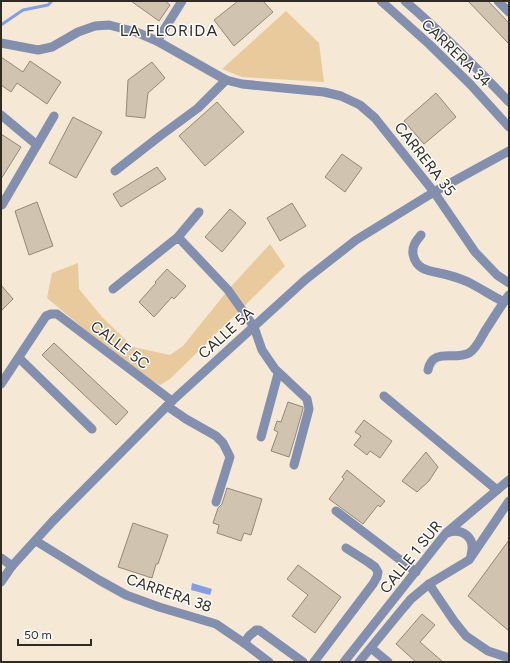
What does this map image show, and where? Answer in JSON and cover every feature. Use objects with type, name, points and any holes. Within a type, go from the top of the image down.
[{"type":"street","points":[[157,41],[182,1]]},
{"type":"street","name":"CARRERA 34","points":[[381,1],[465,79],[509,127]]},
{"type":"street","name":"CARRERA 34","points":[[405,1],[452,43],[509,102]]},
{"type":"street","points":[[498,1],[509,12]]},
{"type":"street","name":"CARRERA 35","points":[[1,43],[38,50],[52,47],[78,32],[95,26],[122,28],[157,41],[226,80],[242,84],[324,92],[341,96],[360,105],[375,118],[434,192],[475,252],[497,275],[509,283]]},
{"type":"street","points":[[115,172],[198,108],[226,80]]},
{"type":"street","points":[[1,115],[37,145]]},
{"type":"street","points":[[2,206],[54,116]]},
{"type":"street","name":"CALLE 5A","points":[[1,582],[12,566],[52,522],[169,403],[305,280],[356,240],[434,192],[509,150]]},
{"type":"street","points":[[114,289],[178,237],[199,212]]},
{"type":"street","points":[[421,235],[413,248],[414,260],[419,266],[430,272],[469,282],[506,299],[477,345],[469,353],[460,356],[443,356],[434,358],[429,363],[428,370]]},
{"type":"street","points":[[178,237],[228,290],[254,327],[262,350],[278,374],[307,399],[309,409],[294,465]]},
{"type":"street","name":"CALLE 5C","points":[[19,358],[46,316],[57,314],[169,403],[186,419],[216,436],[223,443],[230,457],[216,502]]},
{"type":"street","points":[[1,384],[19,358],[92,429]]},
{"type":"street","points":[[261,437],[278,374]]},
{"type":"street","points":[[384,396],[497,490]]},
{"type":"street","name":"CALLE 1 SUR","points":[[344,662],[446,533],[509,480]]},
{"type":"street","name":"CALLE 1 SUR","points":[[359,662],[411,599],[429,584],[469,560],[509,501]]},
{"type":"street","points":[[336,510],[416,572]]},
{"type":"street","points":[[446,533],[458,531],[464,533],[468,537],[472,542],[473,548],[469,560]]},
{"type":"street","name":"CARRERA 38","points":[[36,541],[126,595],[159,607],[216,624],[269,662]]},
{"type":"street","points":[[314,662],[378,577],[378,572],[375,568],[346,548]]},
{"type":"street","points":[[1,558],[12,566]]},
{"type":"street","points":[[429,584],[454,622],[466,636],[488,652],[509,658]]},
{"type":"street","points":[[244,643],[252,632],[259,630],[304,662]]},
{"type":"street","points":[[371,648],[388,662]]},
{"type":"shaded area","points":[[286,11],[319,43],[324,82],[242,77],[222,69]]},
{"type":"shaded area","points":[[270,244],[285,266],[170,379],[160,385],[133,370],[47,298],[52,273],[78,263],[79,289],[102,317],[133,347],[170,355],[183,346],[228,290]]},
{"type":"water","points":[[192,583],[212,589],[210,595],[191,590]]},
{"type":"building","points":[[131,1],[165,1],[170,5],[159,21]]},
{"type":"building","points":[[238,1],[263,1],[273,12],[234,46],[214,20]]},
{"type":"building","points":[[468,1],[488,1],[509,23],[509,44]]},
{"type":"building","points":[[1,57],[23,72],[30,61],[61,82],[47,104],[17,83],[11,92],[1,85]]},
{"type":"building","points":[[152,62],[165,78],[148,93],[145,118],[126,116],[128,80]]},
{"type":"building","points":[[436,93],[456,117],[424,144],[404,121]]},
{"type":"building","points":[[217,102],[244,132],[205,166],[179,136]]},
{"type":"building","points":[[73,117],[102,132],[76,178],[49,163]]},
{"type":"building","points":[[1,134],[21,147],[1,179]]},
{"type":"building","points":[[342,154],[362,168],[345,192],[325,177]]},
{"type":"building","points":[[157,167],[166,179],[121,207],[113,194]]},
{"type":"building","points":[[37,202],[53,246],[29,255],[15,211]]},
{"type":"building","points":[[292,203],[306,226],[280,241],[267,218]]},
{"type":"building","points":[[230,209],[246,223],[222,252],[205,237]]},
{"type":"building","points":[[167,269],[186,286],[174,299],[172,297],[154,317],[139,302]]},
{"type":"building","points":[[1,285],[13,299],[1,311]]},
{"type":"building","points":[[54,343],[128,412],[116,425],[42,355]]},
{"type":"building","points":[[288,402],[303,407],[289,457],[271,451],[278,432],[274,430],[277,421],[281,422]]},
{"type":"building","points":[[364,420],[392,441],[380,458],[370,451],[367,455],[354,445],[361,436],[355,432]]},
{"type":"building","points":[[426,452],[438,467],[429,481],[417,492],[402,481]]},
{"type":"building","points":[[347,470],[385,501],[380,507],[378,505],[363,524],[329,499],[344,479],[342,477]]},
{"type":"building","points":[[227,488],[262,499],[251,535],[244,533],[241,541],[217,533],[219,525],[213,523],[218,508],[222,504]]},
{"type":"building","points":[[133,523],[168,535],[152,578],[118,567]]},
{"type":"building","points":[[509,540],[509,631],[468,596]]},
{"type":"building","points":[[298,565],[341,597],[315,633],[292,616],[308,595],[287,579]]},
{"type":"building","points":[[422,614],[435,625],[420,642],[443,662],[416,662],[396,644]]},
{"type":"waterway","points":[[1,25],[23,10],[48,5],[52,1]]},
{"type":"district","name":"LA FLORIDA","points":[[169,30]]}]
